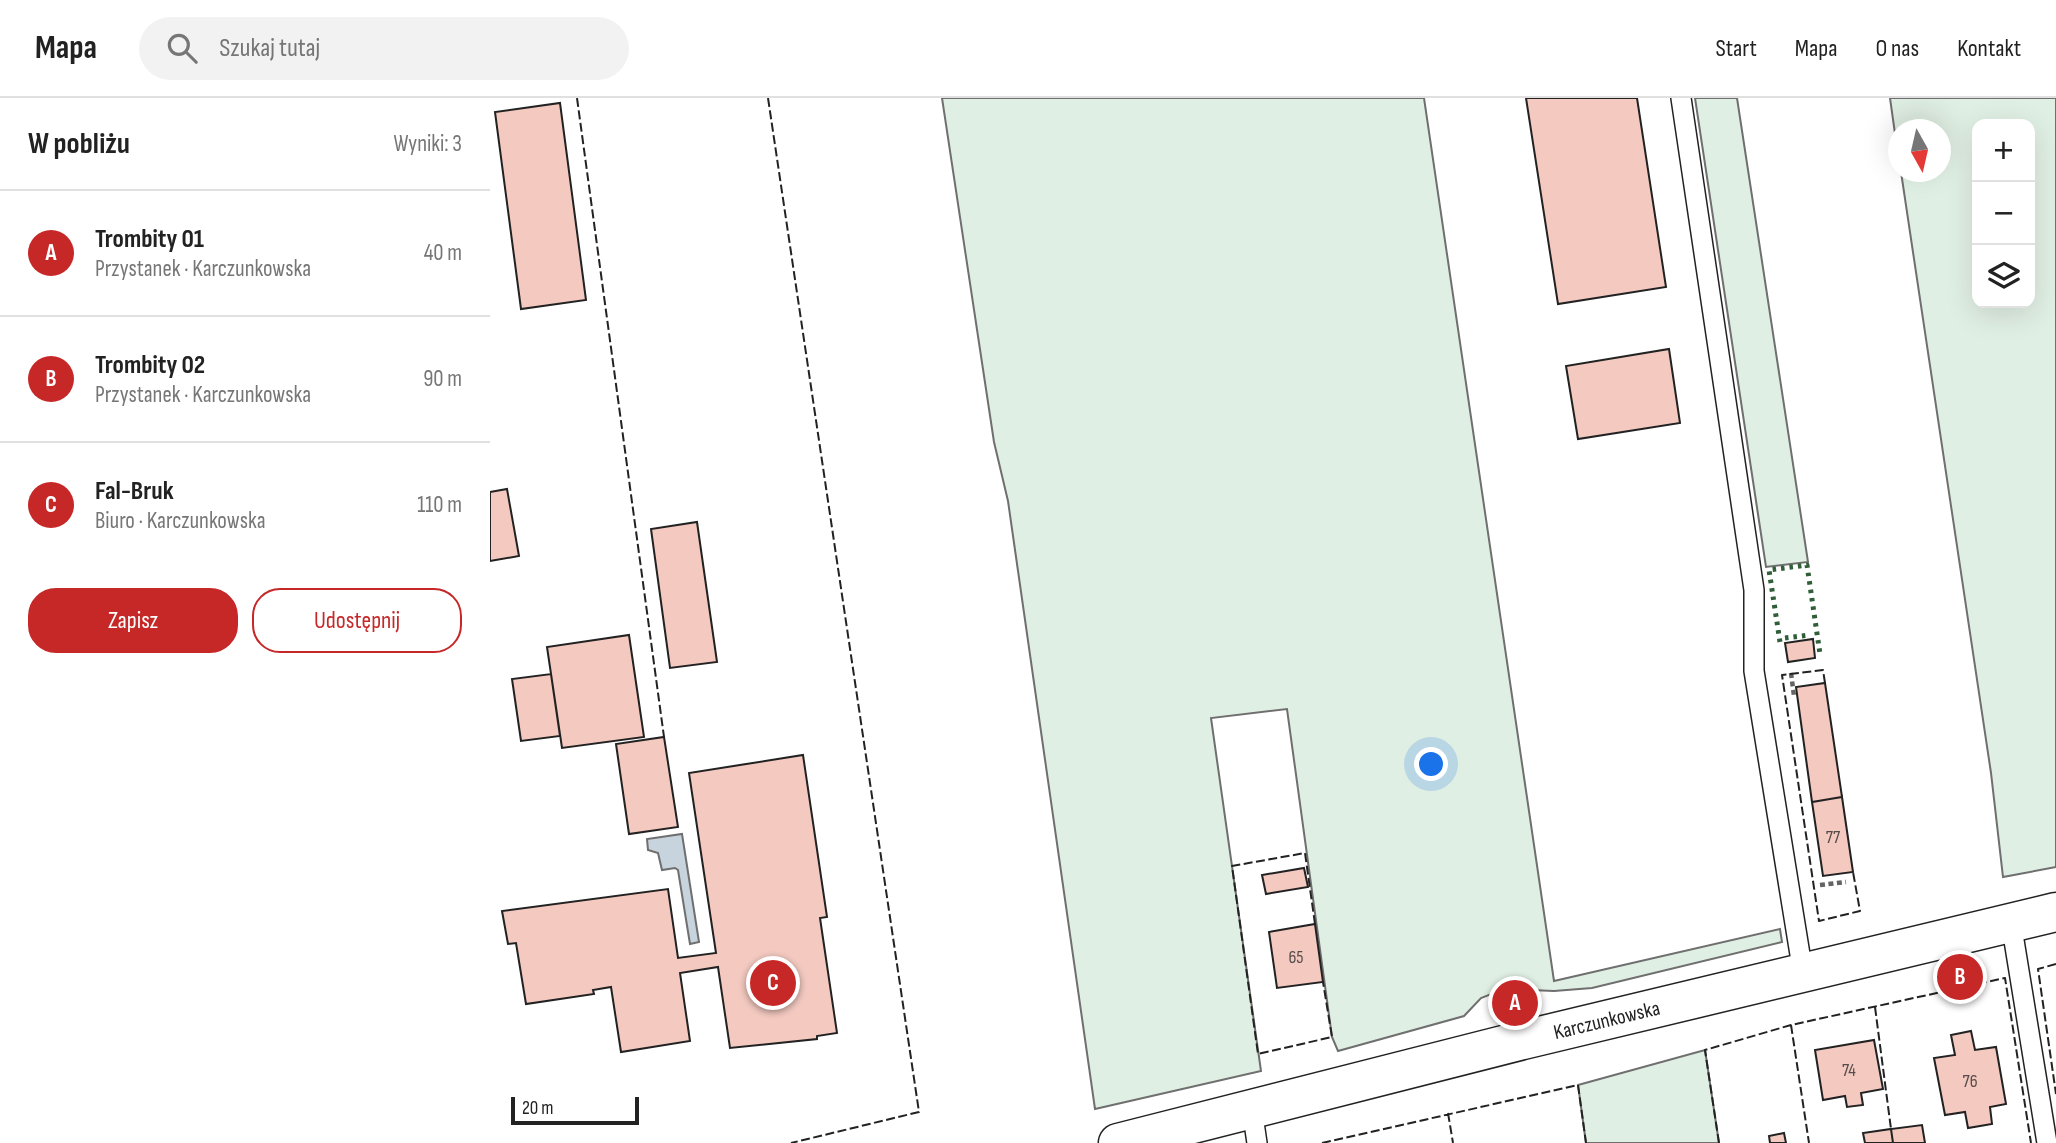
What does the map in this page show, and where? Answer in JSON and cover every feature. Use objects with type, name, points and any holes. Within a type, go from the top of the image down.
[{"type":"street","name":"Karczunkowska","points":[[1118,1143],[1254,1126],[1803,973],[2056,912]]},
{"type":"lane","points":[[1681,98],[1754,590],[1754,671],[1803,973]]},
{"type":"lane","points":[[2011,922],[2047,1143]]},
{"type":"green space","points":[[942,98],[1424,98],[1554,981],[1780,929],[1782,942],[1592,988],[1554,991],[1504,989],[1481,998],[1464,1016],[1338,1051],[1332,1037],[1287,709],[1211,718],[1261,1071],[1095,1109],[1008,501],[994,442]]},
{"type":"green space","points":[[1695,98],[1737,98],[1808,562],[1766,567]]},
{"type":"green space","points":[[1890,98],[2056,98],[2056,867],[2003,877],[1991,773],[1902,182],[1951,182],[1951,119],[1893,119]]},
{"type":"green space","points":[[1705,1050],[1719,1143],[1586,1143],[1578,1085]]},
{"type":"shaded area","points":[[682,834],[699,942],[690,944],[678,870],[662,870],[658,853],[648,850],[647,839]]},
{"type":"building","points":[[1526,98],[1637,98],[1666,287],[1558,304]]},
{"type":"building","points":[[560,103],[586,300],[521,309],[495,112]]},
{"type":"building","points":[[1669,349],[1680,423],[1578,439],[1566,366]]},
{"type":"building","points":[[507,489],[519,556],[490,561],[490,492]]},
{"type":"building","points":[[697,522],[717,662],[670,668],[651,529]]},
{"type":"building","points":[[629,635],[644,737],[562,748],[547,647]]},
{"type":"building","points":[[1813,639],[1815,658],[1788,662],[1785,643]]},
{"type":"building","points":[[551,674],[560,736],[521,741],[512,679]]},
{"type":"building","points":[[1825,683],[1842,797],[1812,802],[1796,687]]},
{"type":"building","points":[[664,737],[678,827],[629,834],[616,744]]},
{"type":"building","points":[[803,755],[827,917],[820,918],[837,1033],[817,1036],[817,1039],[730,1048],[718,967],[680,973],[690,1041],[621,1052],[611,987],[593,990],[594,994],[526,1004],[516,943],[508,944],[502,911],[668,889],[678,958],[716,953],[689,773]]},
{"type":"building","points":[[1842,797],[1853,872],[1823,876],[1812,802]]},
{"type":"building","points":[[1304,868],[1308,887],[1266,894],[1262,875]]},
{"type":"building","points":[[1315,924],[1323,982],[1277,988],[1269,932]]},
{"type":"building","points":[[1971,1031],[1975,1050],[1996,1047],[2006,1104],[1990,1107],[1992,1124],[1968,1128],[1965,1112],[1945,1115],[1934,1058],[1955,1055],[1951,1035]]},
{"type":"building","points":[[1874,1040],[1883,1089],[1861,1093],[1863,1105],[1847,1107],[1845,1096],[1823,1100],[1815,1050]]},
{"type":"building","points":[[1922,1125],[1925,1143],[1893,1143],[1891,1129]]},
{"type":"building","points":[[1891,1129],[1893,1143],[1865,1143],[1863,1133]]},
{"type":"building","points":[[1784,1133],[1786,1143],[1770,1143],[1769,1136]]},
{"type":"hedge","points":[[1780,642],[1769,570],[1807,565],[1820,654]]},
{"type":"hedge","points":[[1785,638],[1810,635]]},
{"type":"fence","points":[[577,98],[664,737]]},
{"type":"fence","points":[[768,98],[919,1112],[791,1143]]},
{"type":"fence","points":[[1825,683],[1823,670],[1782,675],[1819,921],[1860,911],[1853,872]]},
{"type":"fence","points":[[1315,924],[1305,853],[1232,866],[1258,1054],[1332,1037],[1323,982]]},
{"type":"fence","points":[[2056,964],[2038,969],[2056,1094]]},
{"type":"fence","points":[[1719,1143],[1705,1050],[1791,1025],[2005,978],[2031,1143]]},
{"type":"fence","points":[[1875,1007],[1891,1129]]},
{"type":"fence","points":[[1791,1025],[1809,1143]]},
{"type":"fence","points":[[1322,1143],[1578,1085],[1586,1143]]},
{"type":"fence","points":[[1448,1113],[1453,1143]]},
{"type":"place","name":"Trombity 02","points":[[1960,977]]},
{"type":"place","name":"Fal-Bruk","points":[[773,983]]},
{"type":"place","name":"Trombity 01","points":[[1515,1003]]}]
